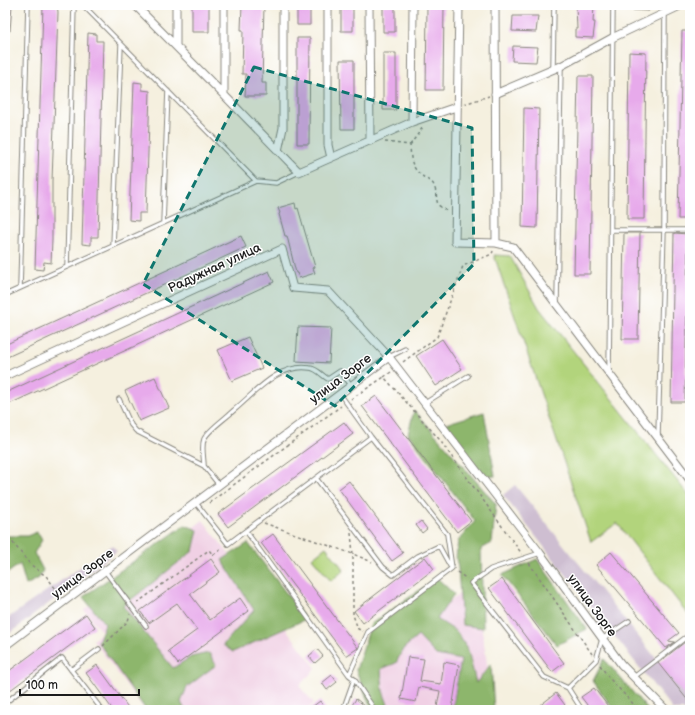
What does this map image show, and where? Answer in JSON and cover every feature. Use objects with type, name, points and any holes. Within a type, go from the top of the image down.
[{"type":"street","points":[[135,5],[299,172],[412,122],[456,107]]},
{"type":"street","points":[[176,5],[176,46]]},
{"type":"street","points":[[224,5],[224,95]]},
{"type":"street","points":[[278,151],[283,128],[283,5]]},
{"type":"street","points":[[328,5],[328,145],[331,158]]},
{"type":"street","points":[[370,5],[370,141]]},
{"type":"street","points":[[412,5],[412,122]]},
{"type":"street","points":[[459,5],[456,107],[455,242],[496,243],[514,247],[690,480]]},
{"type":"street","points":[[495,5],[496,243]]},
{"type":"street","points":[[495,94],[553,68],[561,66],[612,38],[682,5]]},
{"type":"street","name":"Радужная улица","points":[[5,376],[282,249],[293,288],[328,291],[389,357]]},
{"type":"street","name":"улица Зорге","points":[[5,646],[389,357],[540,553],[621,664],[666,710]]},
{"type":"lane","points":[[20,288],[28,5]]},
{"type":"lane","points":[[67,267],[74,5]]},
{"type":"lane","points":[[83,5],[256,181]]},
{"type":"lane","points":[[553,68],[554,5]]},
{"type":"lane","points":[[609,373],[613,5]]},
{"type":"lane","points":[[658,436],[664,229],[665,5]]},
{"type":"lane","points":[[113,246],[121,45]]},
{"type":"lane","points":[[557,305],[561,66]]},
{"type":"lane","points":[[163,223],[168,91]]},
{"type":"lane","points":[[5,295],[256,181],[276,183],[299,172]]},
{"type":"lane","points":[[611,230],[690,230]]},
{"type":"lane","points":[[389,357],[405,349]]},
{"type":"lane","points":[[204,466],[203,447],[205,438],[212,430],[274,376],[283,371],[312,368],[328,379],[340,371],[350,385]]},
{"type":"lane","points":[[425,403],[468,376]]},
{"type":"lane","points":[[340,393],[371,437],[447,534],[452,568]]},
{"type":"lane","points":[[119,399],[131,425],[136,431],[204,466],[219,485]]},
{"type":"lane","points":[[196,503],[228,544],[371,437]]},
{"type":"lane","points":[[316,478],[382,567],[393,575],[418,556],[439,546],[452,568]]},
{"type":"lane","points":[[246,531],[375,710]]},
{"type":"lane","points":[[540,553],[492,568],[471,583],[544,677],[568,688],[582,710]]},
{"type":"lane","points":[[349,675],[368,632],[452,568]]},
{"type":"lane","points":[[105,571],[146,626]]},
{"type":"lane","points":[[568,688],[596,660],[602,639],[629,621]]},
{"type":"lane","points":[[634,678],[685,638],[690,639]]},
{"type":"lane","points":[[71,670],[100,649]]},
{"type":"lane","points":[[5,703],[62,658],[102,710]]},
{"type":"lane","points":[[343,710],[354,679]]},
{"type":"path","points":[[456,107],[495,94]]},
{"type":"path","points":[[430,116],[410,145],[413,168],[435,187],[438,205],[445,211],[455,214]]},
{"type":"path","points":[[383,142],[410,145]]},
{"type":"path","points":[[346,402],[384,377],[437,337],[463,266],[492,254],[496,243]]},
{"type":"path","points":[[384,377],[439,439],[609,678],[639,710]]},
{"type":"path","points":[[258,521],[354,554],[382,567]]},
{"type":"path","points":[[349,522],[354,554],[353,615],[358,629],[368,632]]},
{"type":"path","points":[[5,533],[30,564],[47,577],[65,601]]},
{"type":"path","points":[[100,649],[128,621],[132,607],[209,550],[212,555],[228,544]]},
{"type":"path","points":[[452,568],[471,583]]},
{"type":"highlighted area","points":[[254,67],[472,128],[474,264],[335,406],[143,284]]},
{"type":"shaded area","points":[[515,485],[690,700],[690,710],[673,710],[503,495]]},
{"type":"shaded area","points":[[203,520],[316,668],[299,686],[314,703],[306,710],[145,710],[93,640],[102,632],[84,610]]},
{"type":"shaded area","points":[[112,545],[117,551],[5,637],[5,620]]},
{"type":"shaded area","points":[[466,589],[480,617],[494,710],[381,710],[367,665]]},
{"type":"green space","points":[[494,255],[510,256],[539,308],[690,497],[690,617],[617,523],[591,542]]},
{"type":"green space","points":[[414,410],[496,504],[492,543],[481,549],[483,628],[462,625],[456,558],[458,541],[475,521],[408,434]]},
{"type":"green space","points":[[484,412],[495,476],[480,477],[445,424]]},
{"type":"green space","points":[[185,525],[198,530],[193,551],[123,606],[173,668],[191,657],[209,653],[216,665],[187,687],[181,702],[185,710],[146,710],[98,642],[105,624],[83,597]]},
{"type":"green space","points":[[37,532],[42,540],[34,553],[43,570],[39,578],[26,585],[20,564],[5,575],[5,538],[8,536],[27,536]]},
{"type":"green space","points":[[248,543],[306,619],[233,652],[223,645],[254,610],[222,560]]},
{"type":"green space","points":[[326,547],[344,570],[331,581],[312,558]]},
{"type":"green space","points":[[537,559],[587,629],[557,645],[502,575]]},
{"type":"green space","points":[[437,578],[454,594],[437,619],[457,632],[468,650],[476,683],[491,664],[494,710],[452,710],[461,660],[436,655],[418,636],[403,649],[396,663],[381,669],[383,691],[390,710],[373,710],[356,670],[371,624]]},
{"type":"green space","points":[[604,659],[648,710],[614,710],[593,681]]},
{"type":"building","points":[[5,5],[12,5],[10,31],[5,31]]},
{"type":"building","points":[[43,5],[57,5],[58,12],[52,181],[51,263],[44,262],[43,270],[35,269]]},
{"type":"building","points":[[192,5],[209,5],[209,32],[192,32]]},
{"type":"building","points":[[242,5],[264,5],[262,83],[266,83],[266,96],[245,96],[246,74],[242,74]]},
{"type":"building","points":[[297,5],[310,5],[310,25],[297,25]]},
{"type":"building","points":[[341,5],[353,5],[353,31],[341,31]]},
{"type":"building","points":[[383,5],[395,5],[395,32],[383,32]]},
{"type":"building","points":[[427,5],[444,5],[443,90],[426,90]]},
{"type":"building","points":[[577,5],[594,5],[593,22],[595,22],[593,38],[575,37],[575,29],[577,29]]},
{"type":"building","points":[[628,5],[649,5],[649,11],[628,10]]},
{"type":"building","points":[[513,16],[538,16],[536,32],[512,31]]},
{"type":"building","points":[[682,31],[690,31],[690,219],[678,219]]},
{"type":"building","points":[[88,33],[96,34],[96,41],[103,41],[98,237],[91,237],[91,245],[82,244]]},
{"type":"building","points":[[297,38],[310,38],[309,144],[297,144]]},
{"type":"building","points":[[513,46],[538,47],[536,62],[512,61]]},
{"type":"building","points":[[629,52],[646,53],[644,219],[627,219]]},
{"type":"building","points":[[383,53],[396,53],[396,110],[383,110]]},
{"type":"building","points":[[340,60],[354,60],[354,129],[341,129]]},
{"type":"building","points":[[578,76],[593,76],[590,274],[574,274]]},
{"type":"building","points":[[134,82],[142,83],[142,90],[150,91],[146,213],[139,213],[139,221],[129,220]]},
{"type":"building","points":[[524,108],[539,109],[537,228],[522,227]]},
{"type":"building","points":[[295,203],[296,209],[298,208],[315,267],[313,268],[315,273],[299,278],[296,273],[287,236],[285,236],[278,208]]},
{"type":"building","points":[[624,233],[640,233],[638,339],[622,339]]},
{"type":"building","points":[[674,233],[688,234],[685,402],[671,402]]},
{"type":"building","points":[[241,236],[246,247],[5,358],[5,345]]},
{"type":"building","points":[[269,271],[274,282],[5,406],[5,393]]},
{"type":"building","points":[[298,327],[331,328],[329,363],[296,361]]},
{"type":"building","points":[[248,337],[262,368],[232,381],[218,350]]},
{"type":"building","points":[[442,339],[462,369],[436,386],[416,356]]},
{"type":"building","points":[[155,377],[169,408],[139,421],[125,391]]},
{"type":"building","points":[[376,396],[471,521],[457,532],[362,406]]},
{"type":"building","points":[[344,422],[353,434],[228,527],[218,514]]},
{"type":"building","points":[[349,481],[403,553],[392,561],[339,489]]},
{"type":"building","points":[[421,521],[427,529],[422,533],[416,525]]},
{"type":"building","points":[[273,534],[358,648],[346,656],[261,543]]},
{"type":"building","points":[[611,552],[679,633],[668,641],[675,642],[666,648],[596,565]]},
{"type":"building","points":[[425,557],[434,569],[363,623],[354,611]]},
{"type":"building","points":[[211,559],[220,572],[190,594],[210,620],[240,598],[249,611],[178,664],[168,651],[197,630],[177,603],[149,623],[140,611]]},
{"type":"building","points":[[502,579],[564,663],[552,672],[489,588]]},
{"type":"building","points":[[86,614],[95,627],[5,694],[5,674]]},
{"type":"building","points":[[685,642],[690,643],[690,665],[687,667],[690,671],[690,703],[658,663]]},
{"type":"building","points":[[317,649],[323,656],[315,663],[309,656]]},
{"type":"building","points":[[408,657],[424,659],[420,681],[441,684],[444,662],[459,665],[452,709],[437,707],[440,691],[419,687],[416,702],[401,699]]},
{"type":"building","points":[[97,665],[130,710],[113,710],[86,673]]},
{"type":"building","points":[[332,675],[337,682],[327,690],[322,683]]},
{"type":"building","points":[[594,688],[611,710],[591,710],[581,697]]},
{"type":"building","points":[[556,693],[565,705],[558,710],[534,710]]},
{"type":"building","points":[[356,699],[365,706],[362,710],[357,710],[352,705]]},
{"type":"building","points":[[320,701],[326,710],[308,710]]}]
